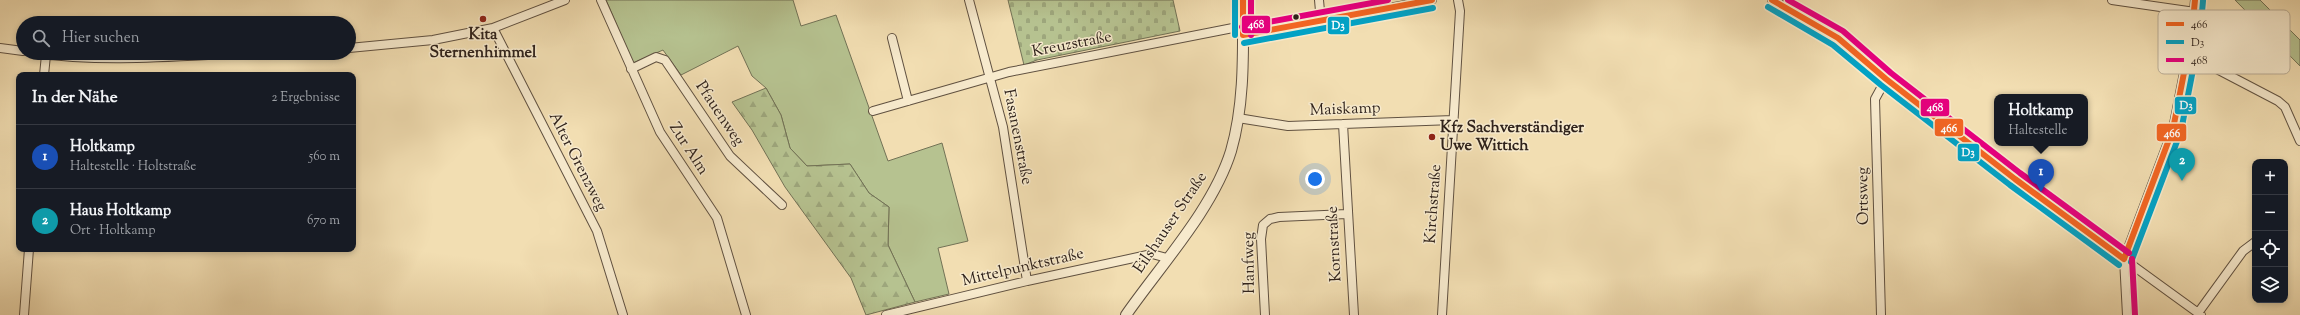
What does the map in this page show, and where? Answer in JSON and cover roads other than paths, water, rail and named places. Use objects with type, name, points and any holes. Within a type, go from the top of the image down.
[{"type":"street","points":[[356,47],[433,40],[493,28],[565,0]]},
{"type":"street","name":"Zur Alm","points":[[601,0],[660,132],[717,218],[746,315]]},
{"type":"street","name":"Fasanenstraße","points":[[969,0],[1003,127],[1027,281]]},
{"type":"street","name":"Eilshauser Straße","points":[[1126,315],[1196,218],[1221,176],[1231,151],[1242,94],[1243,0]]},
{"type":"street","points":[[1319,0],[1321,22]]},
{"type":"street","name":"Kreuzstraße","points":[[873,111],[990,77],[1243,31],[1321,22],[1432,0]]},
{"type":"street","name":"Kirchstraße","points":[[1442,315],[1460,11],[1458,0]]},
{"type":"street","points":[[1772,0],[1838,38],[1886,79],[2015,179],[2199,314],[2243,251],[2252,244]]},
{"type":"street","points":[[2112,0],[2181,10]]},
{"type":"street","points":[[2194,0],[2195,10]]},
{"type":"street","name":"Alter Grenzweg","points":[[493,28],[597,231],[623,315]]},
{"type":"street","points":[[892,38],[908,101]]},
{"type":"street","points":[[0,48],[16,51]]},
{"type":"street","name":"Pfauenweg","points":[[631,69],[656,57],[665,60],[730,156],[782,205]]},
{"type":"street","points":[[44,72],[46,60]]},
{"type":"street","points":[[2127,315],[2124,259],[2173,129],[2184,74]]},
{"type":"street","points":[[2226,74],[2278,101],[2285,107],[2300,141]]},
{"type":"street","name":"Ortsweg","points":[[1881,315],[1875,99],[1886,79]]},
{"type":"street","name":"Maiskamp","points":[[1238,118],[1288,126],[1453,120]]},
{"type":"street","name":"Kornstraße","points":[[1343,124],[1354,315]]},
{"type":"street","name":"Hanfweg","points":[[1265,315],[1261,239],[1263,225],[1270,219],[1279,217],[1347,214]]},
{"type":"street","points":[[24,315],[29,252]]},
{"type":"street","name":"Mittelpunktstraße","points":[[886,315],[1027,281],[1152,254],[1167,258]]},
{"type":"place","name":"Kita Sternenhimmel","points":[[483,19]]},
{"type":"place","name":"Kfz Sachverständiger Uwe Wittich","points":[[1432,137]]},
{"type":"place","name":"Haus Holtkamp","points":[[2182,181]]},
{"type":"place","name":"Holtkamp","points":[[2041,192]]}]
